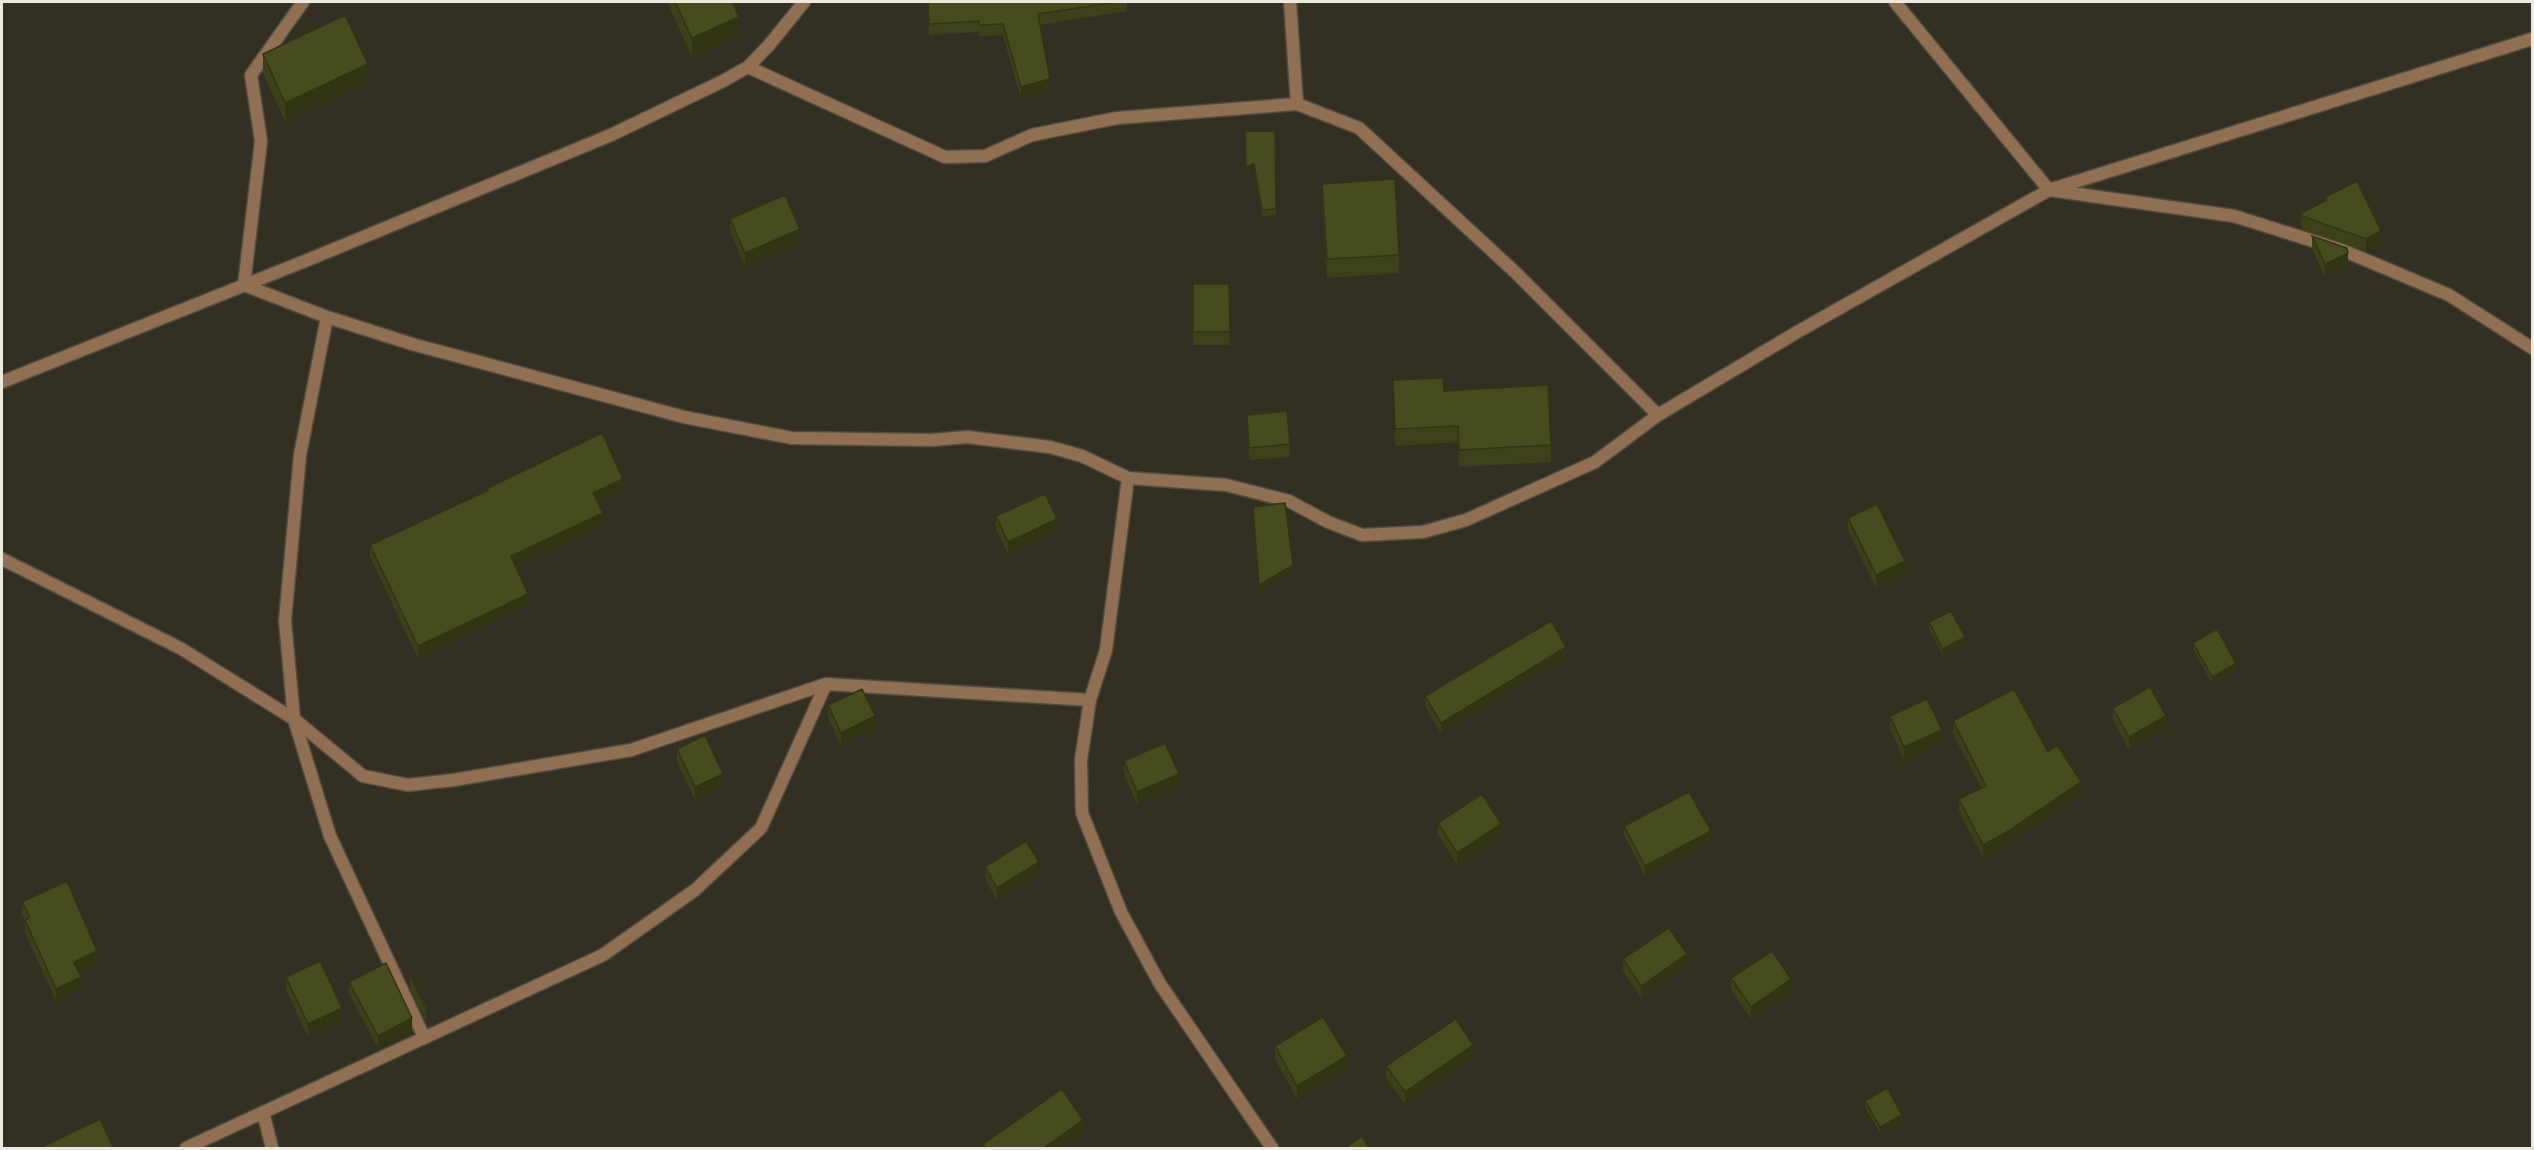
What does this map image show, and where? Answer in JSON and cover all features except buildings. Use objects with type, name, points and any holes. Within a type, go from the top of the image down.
[{"type":"street","points":[[244,285],[261,141],[251,75],[303,2]]},
{"type":"street","points":[[2,381],[611,135],[748,67],[771,44],[804,2]]},
{"type":"street","points":[[1290,2],[1297,104]]},
{"type":"street","points":[[1895,2],[2049,190],[2234,216],[2342,250],[2449,295],[2532,348]]},
{"type":"street","points":[[244,285],[327,317],[412,344],[684,417],[792,438],[932,440],[967,437],[1050,447],[1082,456],[1128,478],[1226,485],[1289,501],[1328,522],[1362,535],[1424,532],[1466,520],[1596,462],[1658,415],[1799,331],[2049,190],[2532,39]]},
{"type":"street","points":[[748,67],[945,157],[985,156],[1032,135],[1117,118],[1297,104],[1359,128],[1515,272],[1658,415]]},
{"type":"street","points":[[327,317],[300,455],[285,621],[294,718],[330,836],[424,1037]]},
{"type":"street","points":[[1128,478],[1106,650],[1090,700],[1081,760],[1082,813],[1121,912],[1161,984],[1272,1149]]},
{"type":"street","points":[[2,559],[180,648],[294,718],[363,776],[408,785],[454,780],[631,750],[826,684],[1090,700]]},
{"type":"street","points":[[186,1149],[603,955],[695,890],[761,828],[826,684]]},
{"type":"street","points":[[263,1112],[272,1149]]}]
